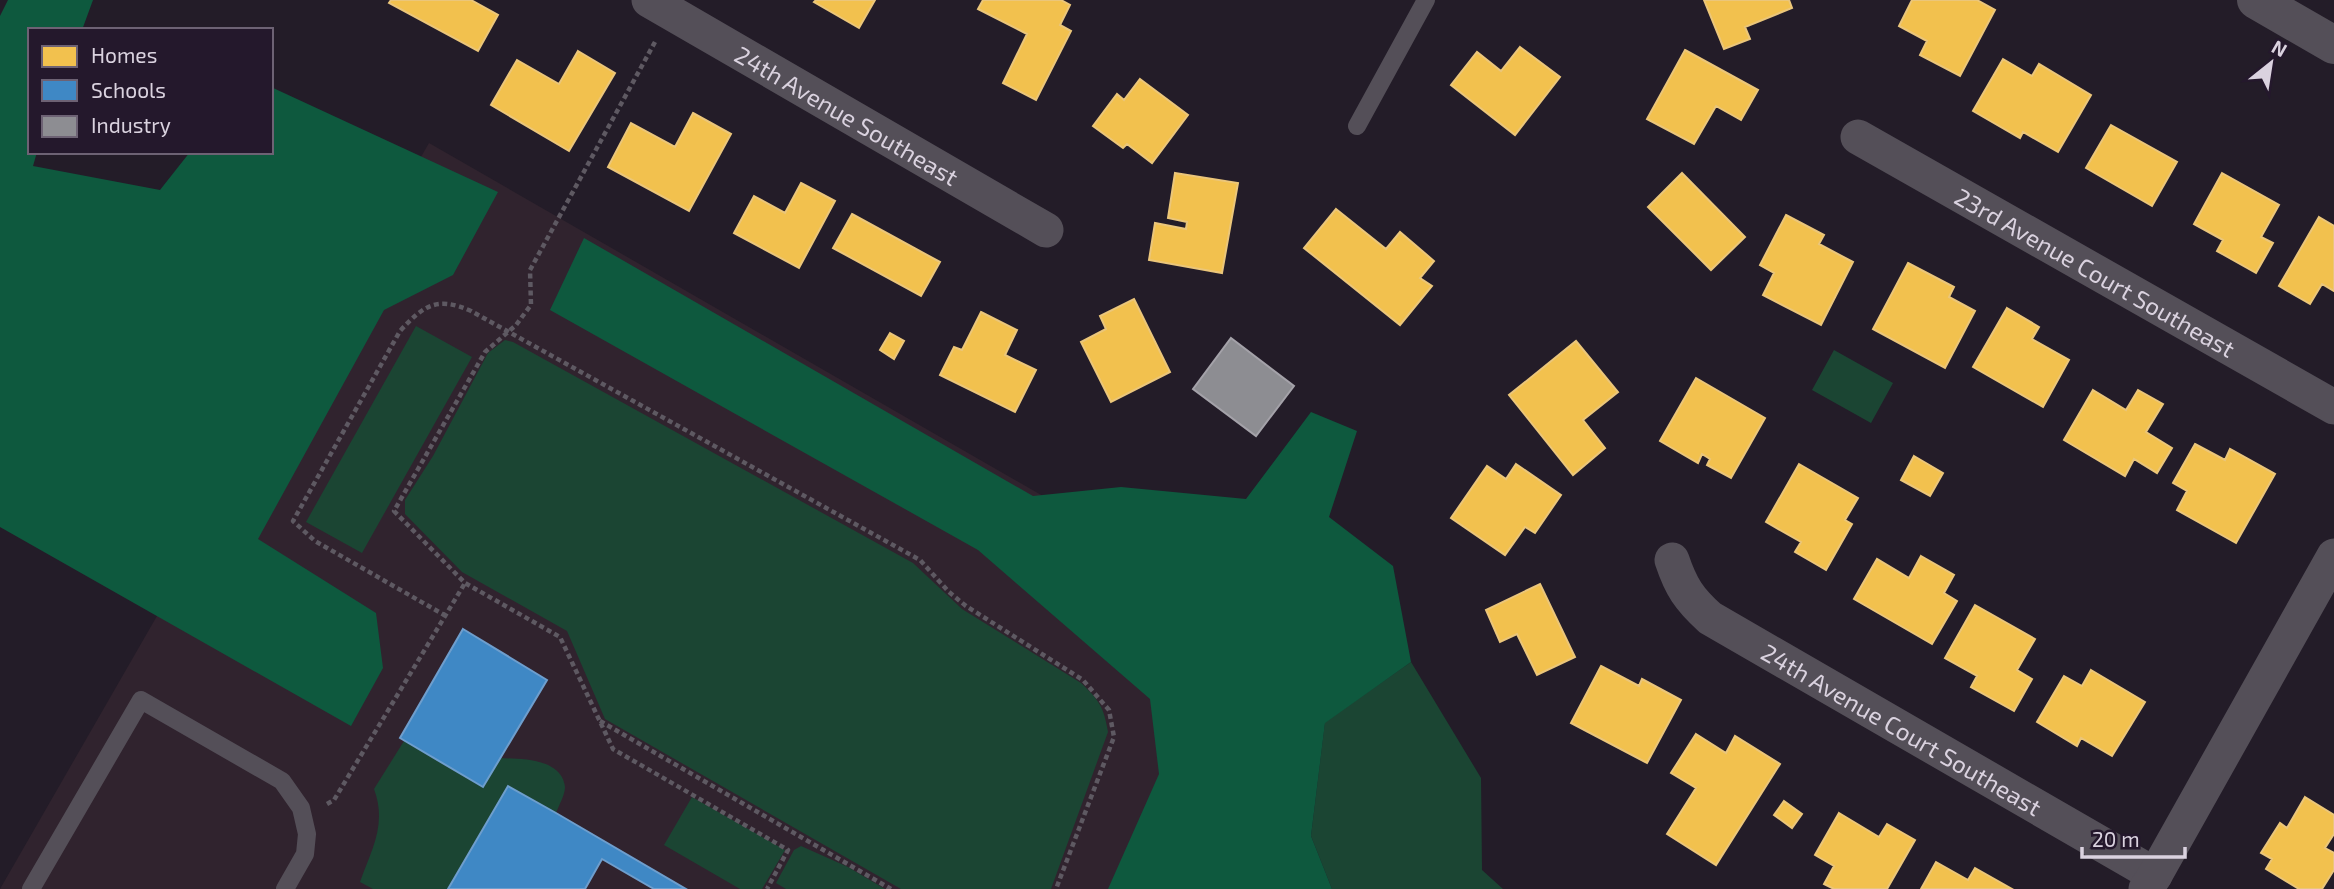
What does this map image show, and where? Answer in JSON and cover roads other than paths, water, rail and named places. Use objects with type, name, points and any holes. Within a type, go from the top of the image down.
[{"type":"street","points":[[2256,0],[2334,45]]},
{"type":"street","name":"24th Avenue Southeast","points":[[667,13],[1045,230]]},
{"type":"street","name":"23rd Avenue Court Southeast","points":[[1858,137],[2334,407]]},
{"type":"street","points":[[2151,882],[2334,556]]},
{"type":"street","name":"24th Avenue Court Southeast","points":[[1671,560],[1690,599],[1710,618],[2151,882]]},
{"type":"lane","points":[[1357,126],[1426,0]]},
{"type":"lane","points":[[31,889],[141,699],[282,781],[301,807],[307,834],[305,855],[285,889]]}]
